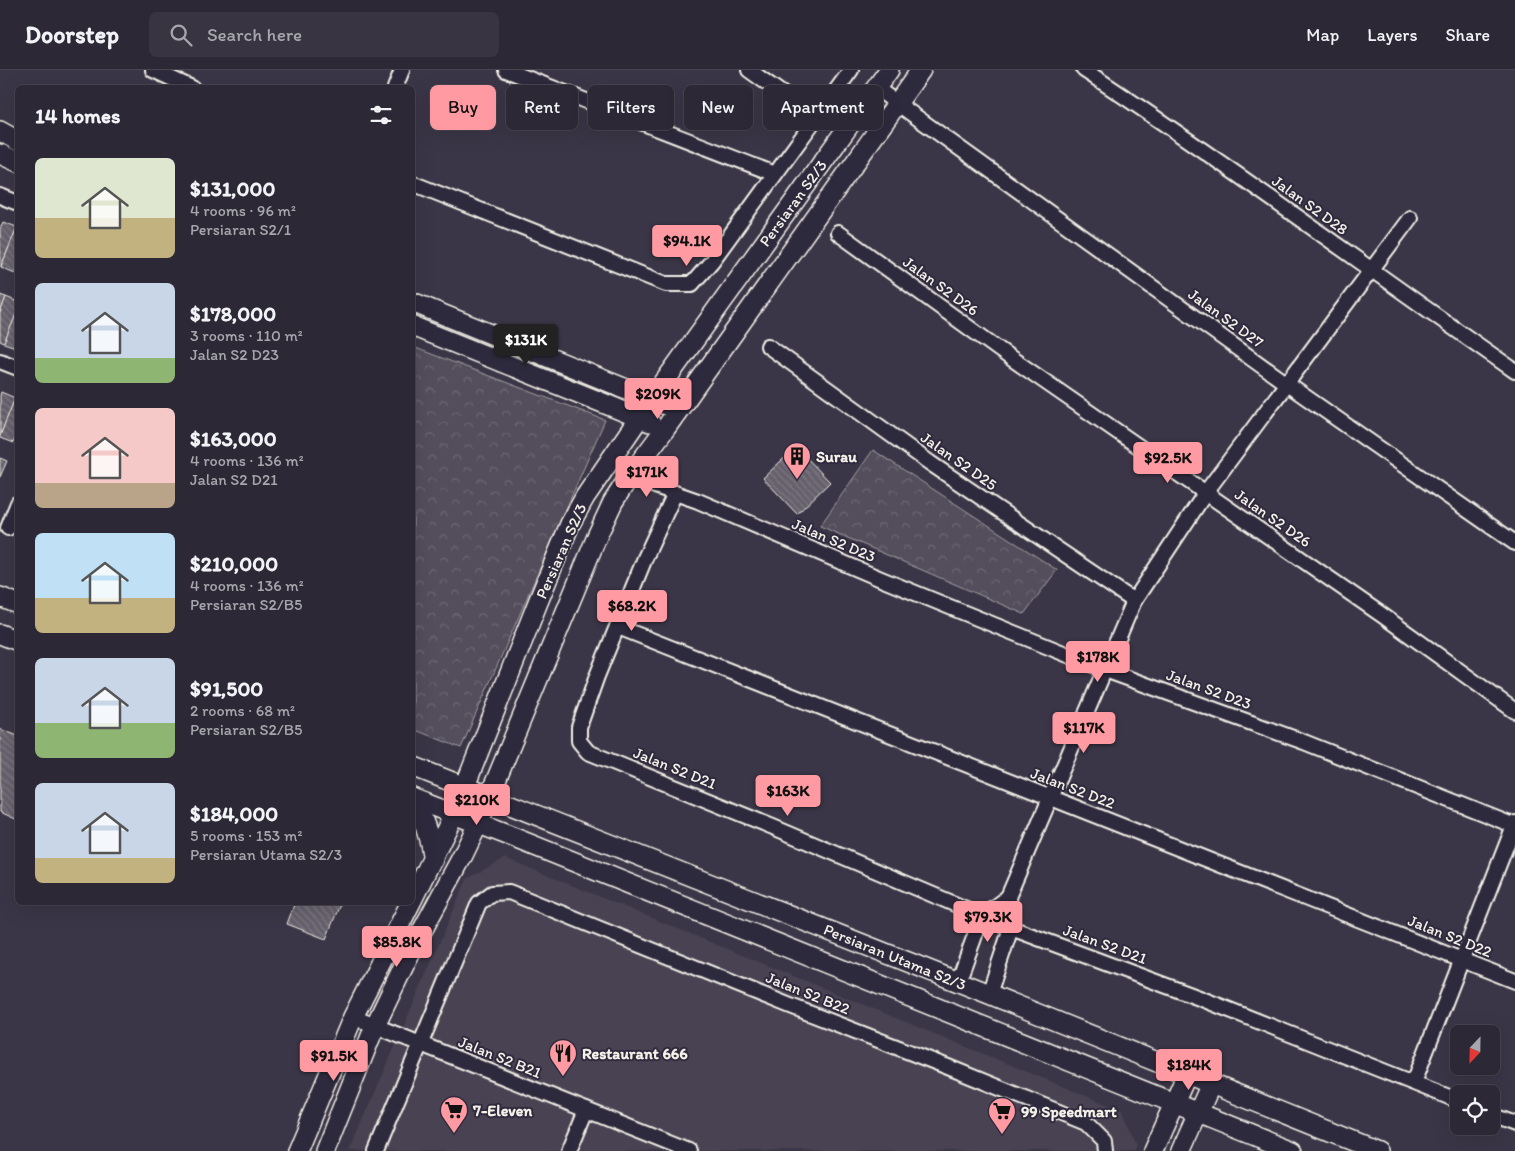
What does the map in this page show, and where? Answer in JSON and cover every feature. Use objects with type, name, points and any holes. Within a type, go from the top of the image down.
[{"type":"main road","name":"Persiaran S2/3","points":[[878,85],[890,70]]},
{"type":"main road","points":[[325,1151],[374,1026],[478,824],[534,692],[583,568],[613,502],[921,70]]},
{"type":"main road","name":"Persiaran S2/3","points":[[415,895],[454,814],[570,524],[584,497],[652,399],[846,130]]},
{"type":"main road","points":[[0,131],[15,139]]},
{"type":"main road","points":[[0,154],[15,161]]},
{"type":"main road","points":[[415,303],[678,410]]},
{"type":"main road","points":[[415,327],[665,429]]},
{"type":"main road","points":[[0,597],[15,603]]},
{"type":"main road","points":[[0,634],[15,640]]},
{"type":"main road","name":"Persiaran Utama S2/3","points":[[415,767],[989,994],[1377,1151]]},
{"type":"main road","name":"Persiaran Utama S2/3","points":[[415,799],[1293,1151]]},
{"type":"main road","points":[[415,803],[427,827],[433,860]]},
{"type":"main road","points":[[462,857],[487,840],[510,836]]},
{"type":"main road","name":"Persiaran S2/3","points":[[297,1151],[353,1017],[410,905]]},
{"type":"main road","points":[[1153,1151],[1187,1074]]},
{"type":"main road","points":[[1181,1151],[1211,1084]]},
{"type":"street","points":[[153,70],[186,85]]},
{"type":"street","points":[[396,85],[402,70]]},
{"type":"street","points":[[506,70],[775,174]]},
{"type":"street","points":[[749,70],[770,85]]},
{"type":"street","points":[[840,85],[851,70]]},
{"type":"street","name":"Jalan S2 D28","points":[[1084,70],[1174,130],[1515,370]]},
{"type":"street","name":"Jalan S2 D27","points":[[883,93],[1287,384],[1515,543]]},
{"type":"street","points":[[415,184],[666,284],[692,284],[712,261],[807,130]]},
{"type":"street","points":[[0,196],[15,202]]},
{"type":"street","points":[[989,994],[1011,928],[1008,897],[1134,600],[1206,492],[1410,218]]},
{"type":"street","name":"Jalan S2 D26","points":[[838,233],[1008,356],[1382,615],[1515,712]]},
{"type":"street","name":"Jalan S2 D25","points":[[768,346],[930,463],[1134,600]]},
{"type":"street","points":[[0,361],[15,367]]},
{"type":"street","name":"Jalan S2 D23","points":[[629,477],[698,501],[881,579],[1105,670],[1304,742],[1515,825]]},
{"type":"street","points":[[618,627],[645,558],[675,494]]},
{"type":"street","points":[[8,528],[15,510]]},
{"type":"street","name":"Jalan S2 D21","points":[[618,627],[597,676],[579,727],[579,741],[588,752],[773,826],[1011,928],[1202,998],[1450,1097]]},
{"type":"street","name":"Jalan S2 D22","points":[[618,627],[1515,981]]},
{"type":"street","points":[[1414,1082],[1515,825]]},
{"type":"street","name":"Jalan S2 B22","points":[[420,1044],[479,903],[492,893],[509,892],[1086,1123],[1104,1146]]},
{"type":"street","points":[[958,982],[982,916],[1008,897]]},
{"type":"street","name":"Jalan S2 B21","points":[[353,1017],[689,1151]]},
{"type":"street","points":[[376,1151],[420,1044]]},
{"type":"street","points":[[569,1151],[586,1110]]},
{"type":"street","points":[[1500,1118],[1515,1124]]},
{"type":"shaded area","points":[[505,858],[1123,1111],[1136,1145],[1134,1151],[350,1151],[467,879]]},
{"type":"green space","points":[[415,348],[605,420],[461,748],[415,730]]},
{"type":"green space","points":[[873,450],[1057,570],[1024,614],[820,526]]},
{"type":"building","points":[[3,222],[15,226],[15,232],[1,267],[0,229]]},
{"type":"building","points":[[15,232],[15,273],[1,267]]},
{"type":"building","points":[[0,295],[6,297],[0,313]]},
{"type":"building","points":[[6,297],[15,301],[15,317],[4,343],[0,341],[0,313]]},
{"type":"building","points":[[15,317],[15,347],[4,343]]},
{"type":"building","points":[[1,392],[15,398],[0,436],[0,396]]},
{"type":"building","points":[[15,398],[15,439],[13,443],[0,438]]},
{"type":"building","name":"Surau","points":[[796,447],[830,482],[797,514],[763,478]]},
{"type":"building","points":[[0,458],[7,461],[0,477]]},
{"type":"building","points":[[0,729],[15,735],[15,819],[0,812]]},
{"type":"building","points":[[294,905],[340,905],[326,939],[287,924]]},
{"type":"place","name":"Surau","points":[[797,480]]},
{"type":"place","name":"Restaurant 666","points":[[563,1077]]},
{"type":"place","name":"7-Eleven","points":[[454,1134]]},
{"type":"place","name":"99 Speedmart","points":[[1002,1135]]}]
